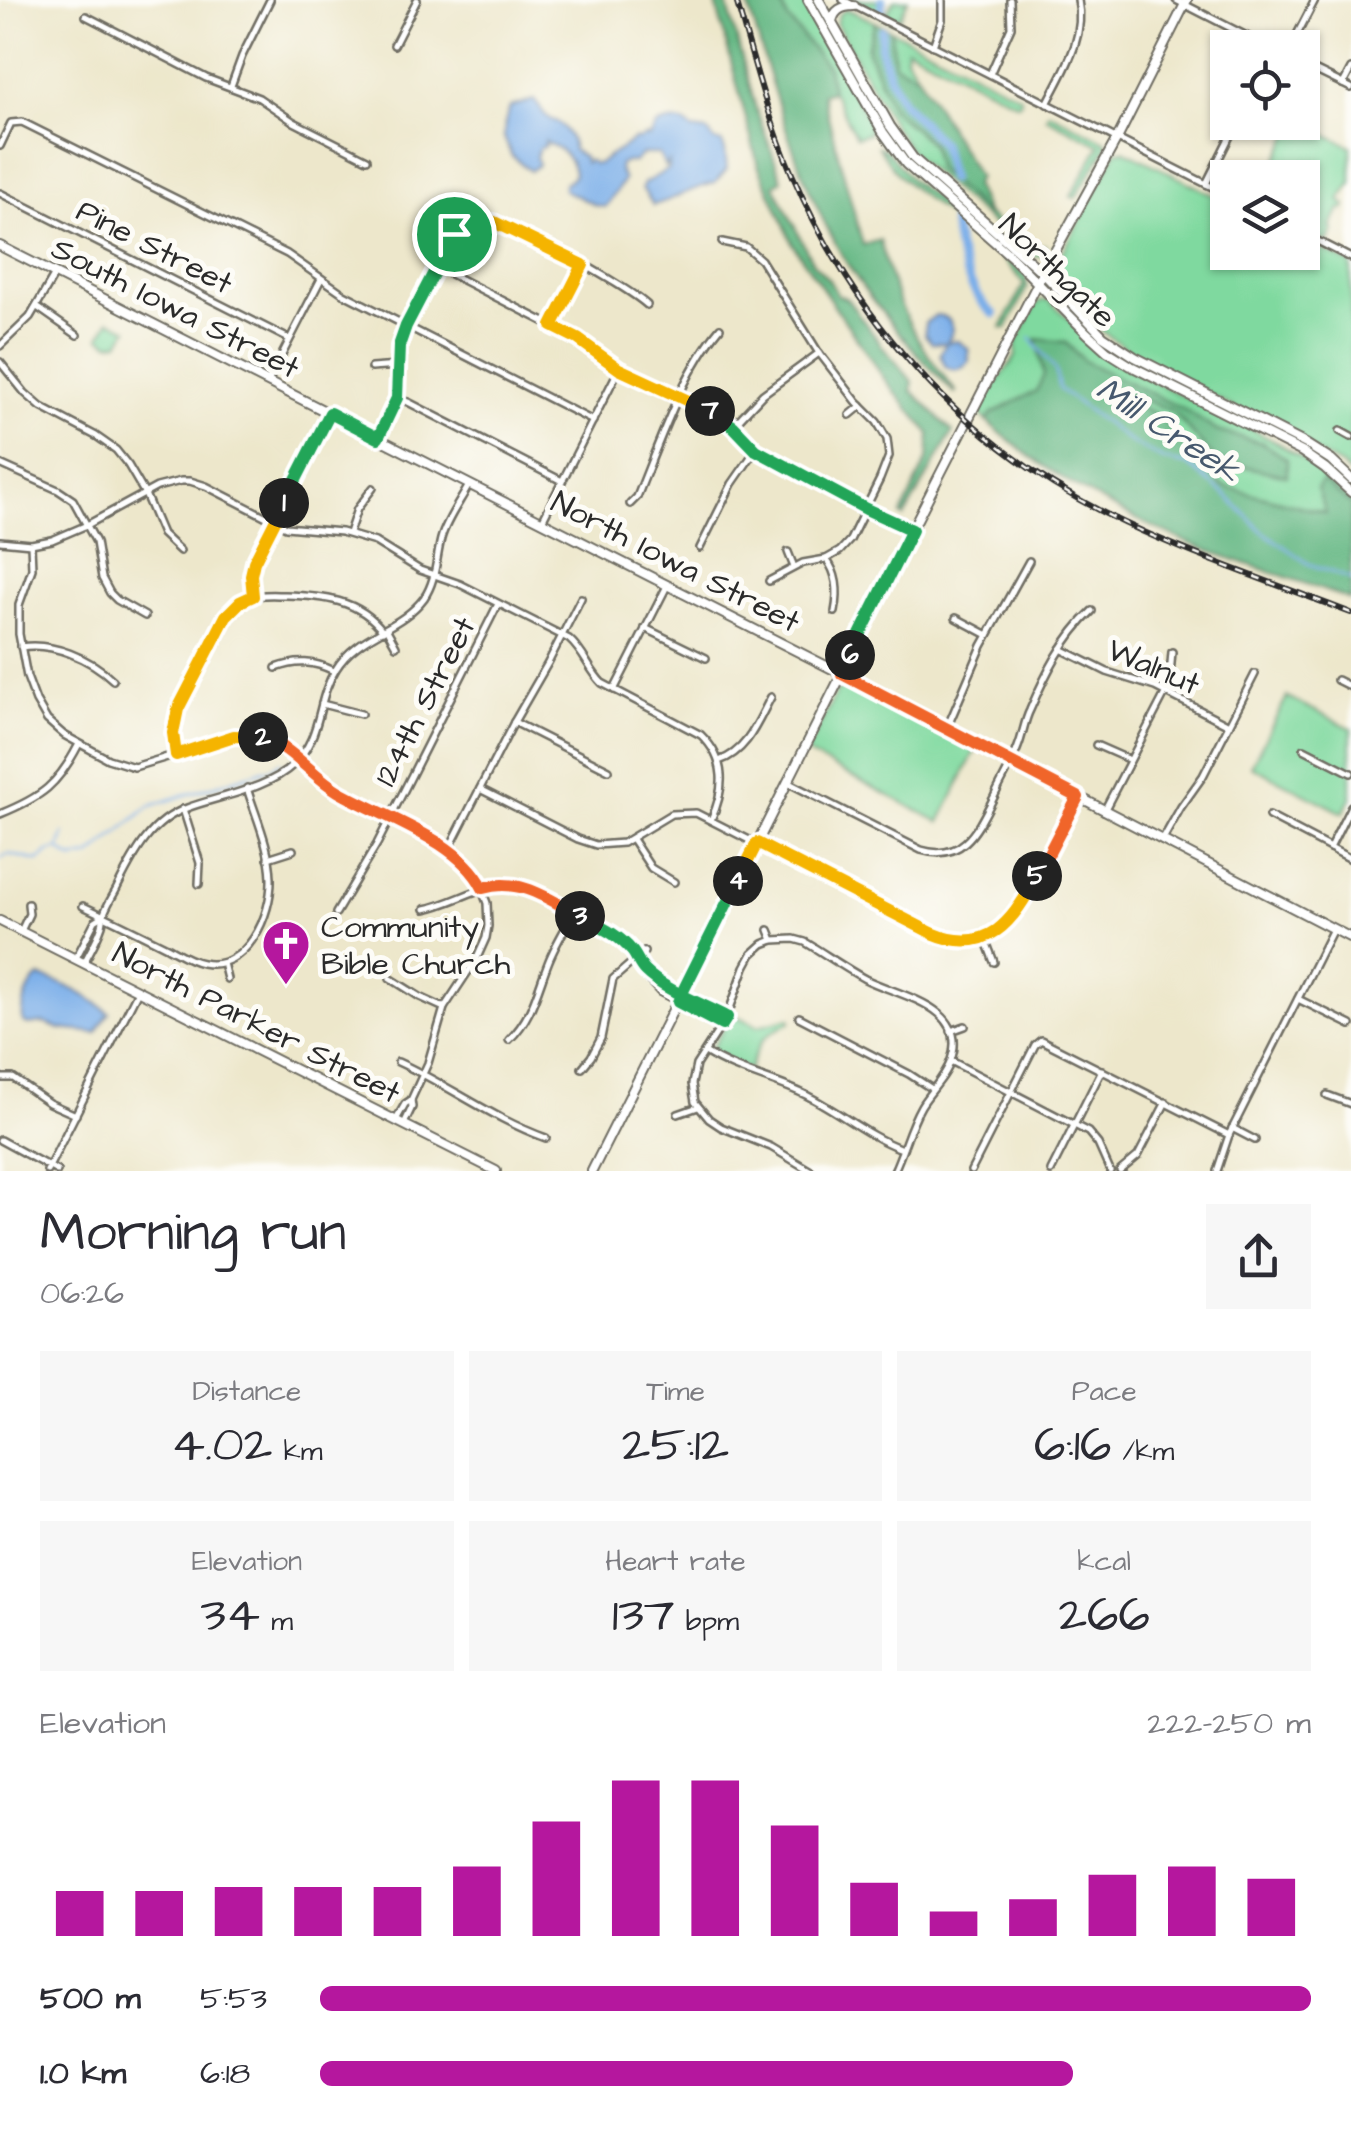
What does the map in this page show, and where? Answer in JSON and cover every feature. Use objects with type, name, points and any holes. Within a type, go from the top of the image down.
[{"type":"main road","name":"Northgate","points":[[808,0],[883,132],[906,164],[1040,278],[1087,333],[1118,358],[1291,446],[1325,468],[1351,492]]},
{"type":"main road","name":"Northgate","points":[[820,0],[890,126],[913,158],[1093,326],[1123,350],[1306,444],[1351,479]]},
{"type":"main road","points":[[592,1171],[862,627],[1183,2]]},
{"type":"main road","points":[[832,23],[839,9],[854,6]]},
{"type":"main road","name":"South Iowa Street","points":[[0,246],[330,413]]},
{"type":"main road","name":"North Iowa Street","points":[[330,413],[1351,938]]},
{"type":"main road","name":"North Parker Street","points":[[0,921],[400,1122],[480,1167],[496,1171]]},
{"type":"street","points":[[231,86],[270,0]]},
{"type":"street","points":[[394,45],[417,0]]},
{"type":"street","points":[[844,0],[1210,186]]},
{"type":"street","points":[[933,46],[942,20],[942,0]]},
{"type":"street","points":[[990,74],[1011,27],[1010,0]]},
{"type":"street","points":[[1047,104],[1077,42],[1081,25],[1078,0]]},
{"type":"street","points":[[1299,30],[1315,0]]},
{"type":"street","points":[[1183,2],[1236,30]]},
{"type":"street","points":[[86,16],[206,78],[259,98],[294,122],[366,159]]},
{"type":"street","points":[[1343,84],[1351,70]]},
{"type":"street","points":[[1320,73],[1351,88]]},
{"type":"street","points":[[0,146],[12,123],[22,122],[287,254],[361,304],[593,422]]},
{"type":"street","points":[[1206,184],[1229,140]]},
{"type":"street","name":"Pine Street","points":[[0,193],[289,339]]},
{"type":"street","points":[[378,438],[397,398],[399,346],[406,326],[454,234],[476,222],[494,222],[513,230],[611,279],[647,304]]},
{"type":"street","points":[[722,242],[746,247],[761,260],[819,354],[888,439],[889,456],[850,540],[840,551],[769,581]]},
{"type":"street","points":[[1320,243],[1351,258]]},
{"type":"street","points":[[552,326],[583,265]]},
{"type":"street","points":[[437,267],[578,339],[619,369],[717,415],[756,450],[912,530]]},
{"type":"street","points":[[0,346],[23,325],[56,274]]},
{"type":"street","points":[[268,382],[321,279]]},
{"type":"street","points":[[36,308],[77,335]]},
{"type":"street","points":[[630,504],[637,497],[700,354],[720,328]]},
{"type":"street","points":[[733,426],[763,394],[819,354]]},
{"type":"street","points":[[0,362],[40,407],[116,450],[146,494],[162,534],[180,551]]},
{"type":"street","points":[[370,368],[398,366]]},
{"type":"street","points":[[542,521],[619,369]]},
{"type":"street","points":[[397,398],[562,481]]},
{"type":"street","points":[[850,415],[861,406]]},
{"type":"street","points":[[253,596],[252,568],[330,413]]},
{"type":"street","points":[[1340,431],[1351,437]]},
{"type":"street","points":[[700,548],[732,484],[756,450]]},
{"type":"street","points":[[0,464],[67,495],[78,506],[96,542],[102,578],[110,593],[145,616]]},
{"type":"street","points":[[0,541],[31,544],[52,540],[169,483],[190,481],[293,529],[349,534],[375,542],[414,567],[460,584],[562,636],[580,650],[598,680],[701,735],[719,761],[722,776],[711,820]]},
{"type":"street","points":[[80,960],[104,924],[104,916],[146,838],[173,814],[274,779],[298,759],[316,732],[334,671],[355,647],[406,617],[425,596],[434,576],[443,532],[470,484]]},
{"type":"street","points":[[349,534],[357,509],[373,488]]},
{"type":"street","points":[[31,544],[32,569],[17,616],[21,647],[36,701],[62,733],[127,766],[147,764],[234,736],[254,736],[281,745],[336,790],[449,849],[475,872],[488,912],[486,938],[444,1008],[424,1074],[411,1100],[412,1107],[400,1122]]},
{"type":"street","points":[[788,552],[794,568]]},
{"type":"street","points":[[826,558],[836,581],[835,612]]},
{"type":"street","points":[[947,728],[988,635],[1030,561]]},
{"type":"street","points":[[614,690],[668,586]]},
{"type":"street","points":[[176,755],[173,733],[178,709],[226,616],[240,602],[253,596],[278,595],[334,599],[364,612],[396,646]]},
{"type":"street","points":[[449,849],[580,598]]},
{"type":"street","name":"124th Street","points":[[336,913],[390,818],[498,604]]},
{"type":"street","points":[[788,782],[928,853],[960,846],[974,834],[1012,762],[1030,710],[1061,649],[1092,611]]},
{"type":"street","points":[[956,618],[988,635]]},
{"type":"street","points":[[646,628],[706,658]]},
{"type":"street","points":[[21,647],[40,645],[57,649],[112,680]]},
{"type":"street","name":"Walnut","points":[[1061,649],[1107,672],[1166,692],[1230,724]]},
{"type":"street","points":[[1104,811],[1166,692],[1172,652]]},
{"type":"street","points":[[276,668],[312,662],[334,671]]},
{"type":"street","points":[[1162,841],[1203,776],[1255,674]]},
{"type":"street","points":[[1337,680],[1351,687]]},
{"type":"street","points":[[719,761],[746,742],[771,696]]},
{"type":"street","points":[[322,704],[361,714]]},
{"type":"street","points":[[514,722],[609,770]]},
{"type":"street","points":[[0,814],[50,788],[79,744]]},
{"type":"street","points":[[1096,745],[1130,760]]},
{"type":"street","points":[[1304,749],[1351,773]]},
{"type":"street","points":[[83,906],[204,964],[223,962],[247,948],[263,917],[271,878],[246,788]]},
{"type":"street","points":[[480,789],[586,843],[604,846],[632,838],[671,814],[696,813],[938,936],[962,940],[984,936],[1004,926],[1021,906],[1078,797]]},
{"type":"street","points":[[1330,848],[1351,806]]},
{"type":"street","points":[[183,809],[200,863],[199,884]]},
{"type":"street","points":[[1268,816],[1351,858]]},
{"type":"street","points":[[632,838],[650,868],[674,882]]},
{"type":"street","points":[[268,858],[293,850]]},
{"type":"street","points":[[425,908],[500,884],[516,884],[534,891],[612,933],[643,969],[722,1025]]},
{"type":"street","points":[[20,931],[29,914],[28,904]]},
{"type":"street","points":[[509,1040],[535,1003],[550,958],[574,913]]},
{"type":"street","points":[[1217,1171],[1230,1131],[1334,929]]},
{"type":"street","points":[[769,930],[772,940]]},
{"type":"street","points":[[984,936],[994,962]]},
{"type":"street","points":[[811,1171],[770,1147],[715,1124],[698,1108],[693,1093],[696,1065],[727,1017],[748,959],[772,940],[794,938],[806,942],[868,981],[932,1007],[951,1031],[951,1062],[917,1113],[894,1171]]},
{"type":"street","points":[[582,1068],[600,1038],[613,979],[644,952]]},
{"type":"street","points":[[223,962],[227,979]]},
{"type":"street","points":[[390,978],[444,1008]]},
{"type":"street","points":[[48,1169],[139,990]]},
{"type":"street","points":[[680,998],[727,1017]]},
{"type":"street","points":[[1298,998],[1351,1026]]},
{"type":"street","points":[[798,1018],[932,1089]]},
{"type":"street","points":[[951,1031],[965,1026]]},
{"type":"street","points":[[971,1171],[1041,1040],[1166,1102],[1255,1140]]},
{"type":"street","points":[[705,1052],[780,1082],[872,1136],[902,1149]]},
{"type":"street","points":[[398,1062],[496,1117],[546,1138]]},
{"type":"street","points":[[951,1062],[1088,1132],[1110,1171]]},
{"type":"street","points":[[1051,1171],[1102,1070]]},
{"type":"street","points":[[2,1077],[13,1078],[76,1116]]},
{"type":"street","points":[[1328,1096],[1351,1104]]},
{"type":"street","points":[[1120,1171],[1138,1156],[1166,1102]]},
{"type":"street","points":[[678,1114],[698,1108]]},
{"type":"street","points":[[0,1140],[57,1171]]},
{"type":"green space","points":[[715,0],[726,0],[756,109],[782,180],[774,185],[813,263],[913,382],[911,390],[953,432],[904,517],[901,515],[928,458],[930,434],[885,380],[793,245],[758,165]]},
{"type":"green space","points":[[747,0],[779,0],[788,19],[828,68],[832,91],[822,94],[863,245],[880,240],[908,321],[955,393],[881,310],[827,227],[787,132]]},
{"type":"green space","points":[[779,0],[803,0],[870,123],[869,133],[856,137],[832,91],[828,68],[788,19]]},
{"type":"green space","points":[[852,0],[882,0],[878,8],[887,13],[894,0],[908,0],[900,18],[897,16],[893,22]]},
{"type":"green space","points":[[847,9],[875,22],[867,49],[891,109],[931,144],[936,168],[1019,243],[1033,250],[1043,245],[1047,248],[1040,256],[1028,255],[915,157],[836,23],[839,14]]},
{"type":"green space","points":[[875,22],[891,30],[894,64],[918,75],[978,177],[974,184],[987,215],[936,168],[931,143],[891,109],[867,49]]},
{"type":"green space","points":[[891,30],[1020,96],[1021,101],[1018,104],[907,48],[906,57],[918,75],[894,64]]},
{"type":"green space","points":[[1049,112],[1107,142],[1075,198],[1071,196],[1100,145],[1046,117]]},
{"type":"green space","points":[[1320,131],[1351,146],[1351,184],[1340,200],[1346,206],[1340,209],[1331,227],[1334,230],[1329,241],[1320,239],[1320,160],[1276,160],[1287,140],[1320,140]]},
{"type":"green space","points":[[877,146],[886,150],[912,181],[1026,276],[1027,287],[1007,328],[1002,328],[1024,284],[996,253],[901,177]]},
{"type":"green space","points":[[1124,150],[1210,193],[1210,270],[1320,270],[1320,248],[1351,264],[1351,475],[1343,467],[1133,353],[1103,332],[1052,279],[1052,272],[1117,151]]},
{"type":"green space","points":[[1048,300],[1113,359],[1300,457],[1351,497],[1351,505],[1324,482],[1327,513],[1221,486],[1160,416],[1107,390],[1108,385],[1172,411],[1216,460],[1263,443],[1217,431],[1183,409],[1084,361],[1065,342],[1036,391],[992,414],[987,421],[980,415],[982,402],[1016,356],[1016,344],[1035,306]]},
{"type":"green space","points":[[110,320],[128,329],[119,342],[110,343],[100,337]]},
{"type":"green space","points":[[1036,339],[1065,342],[1084,361],[1183,409],[1217,431],[1263,443],[1287,459],[1287,476],[1216,460],[1172,411],[1108,386],[1107,390],[1160,416],[1222,486],[1326,513],[1317,489],[1323,481],[1351,505],[1351,601],[1158,529],[1080,489],[1008,440],[987,421],[992,414],[1036,391],[1044,375]]},
{"type":"green space","points":[[848,685],[976,749],[940,822],[806,753],[837,691]]},
{"type":"green space","points":[[1287,697],[1351,728],[1351,798],[1343,813],[1251,766]]},
{"type":"green space","points":[[732,1014],[758,1026],[790,1018],[791,1022],[763,1040],[749,1070],[710,1051]]},
{"type":"water","points":[[534,100],[563,128],[573,150],[585,163],[600,163],[634,139],[650,137],[656,126],[676,122],[708,132],[722,143],[727,169],[715,183],[653,205],[642,188],[669,169],[669,162],[665,167],[659,154],[642,154],[634,162],[620,164],[624,180],[605,207],[595,205],[564,190],[564,184],[574,175],[569,160],[557,148],[545,141],[536,156],[538,165],[530,171],[511,155],[504,137],[510,107]]},
{"type":"water","points":[[936,315],[951,324],[947,342],[958,341],[968,348],[969,361],[961,368],[945,366],[940,354],[946,343],[932,343],[925,335],[925,323]]},
{"type":"water","points":[[39,977],[76,991],[109,1013],[96,1033],[23,1022],[26,998]]},
{"type":"waterway","name":"Mill Creek","points":[[881,9],[882,0]]},
{"type":"waterway","name":"Mill Creek","points":[[882,30],[881,49],[889,76],[902,102],[941,143],[950,179]]},
{"type":"waterway","name":"Mill Creek","points":[[953,221],[966,272],[978,296],[994,314]]},
{"type":"waterway","name":"Mill Creek","points":[[1030,338],[1055,369],[1059,389],[1129,441],[1164,460],[1188,465],[1262,531],[1309,564],[1351,579]]},
{"type":"waterway","points":[[0,859],[8,854],[38,861],[59,849],[72,859],[90,856],[150,806],[281,762]]},
{"type":"waterway","points":[[60,847],[64,834]]},
{"type":"railway","points":[[736,0],[776,131],[817,227],[881,326],[959,412],[1052,484],[1104,513],[1195,554],[1351,613]]},
{"type":"place","name":"Community Bible Church","points":[[286,986]]},
{"type":"route","points":[[454,234],[406,326],[399,346],[397,398],[378,438],[330,413],[254,562],[253,596],[226,616],[178,709],[173,733],[176,755],[241,735],[272,740],[336,790],[458,855],[475,872],[483,888],[500,884],[528,888],[612,933],[652,976],[663,984],[682,994],[727,1017],[722,1025],[678,1002],[682,994],[685,987],[757,843],[938,936],[974,939],[1004,926],[1021,906],[1078,797],[842,674],[912,530],[770,459],[717,415],[619,369],[578,339],[552,326],[583,265],[494,222],[476,222],[454,234]]}]
